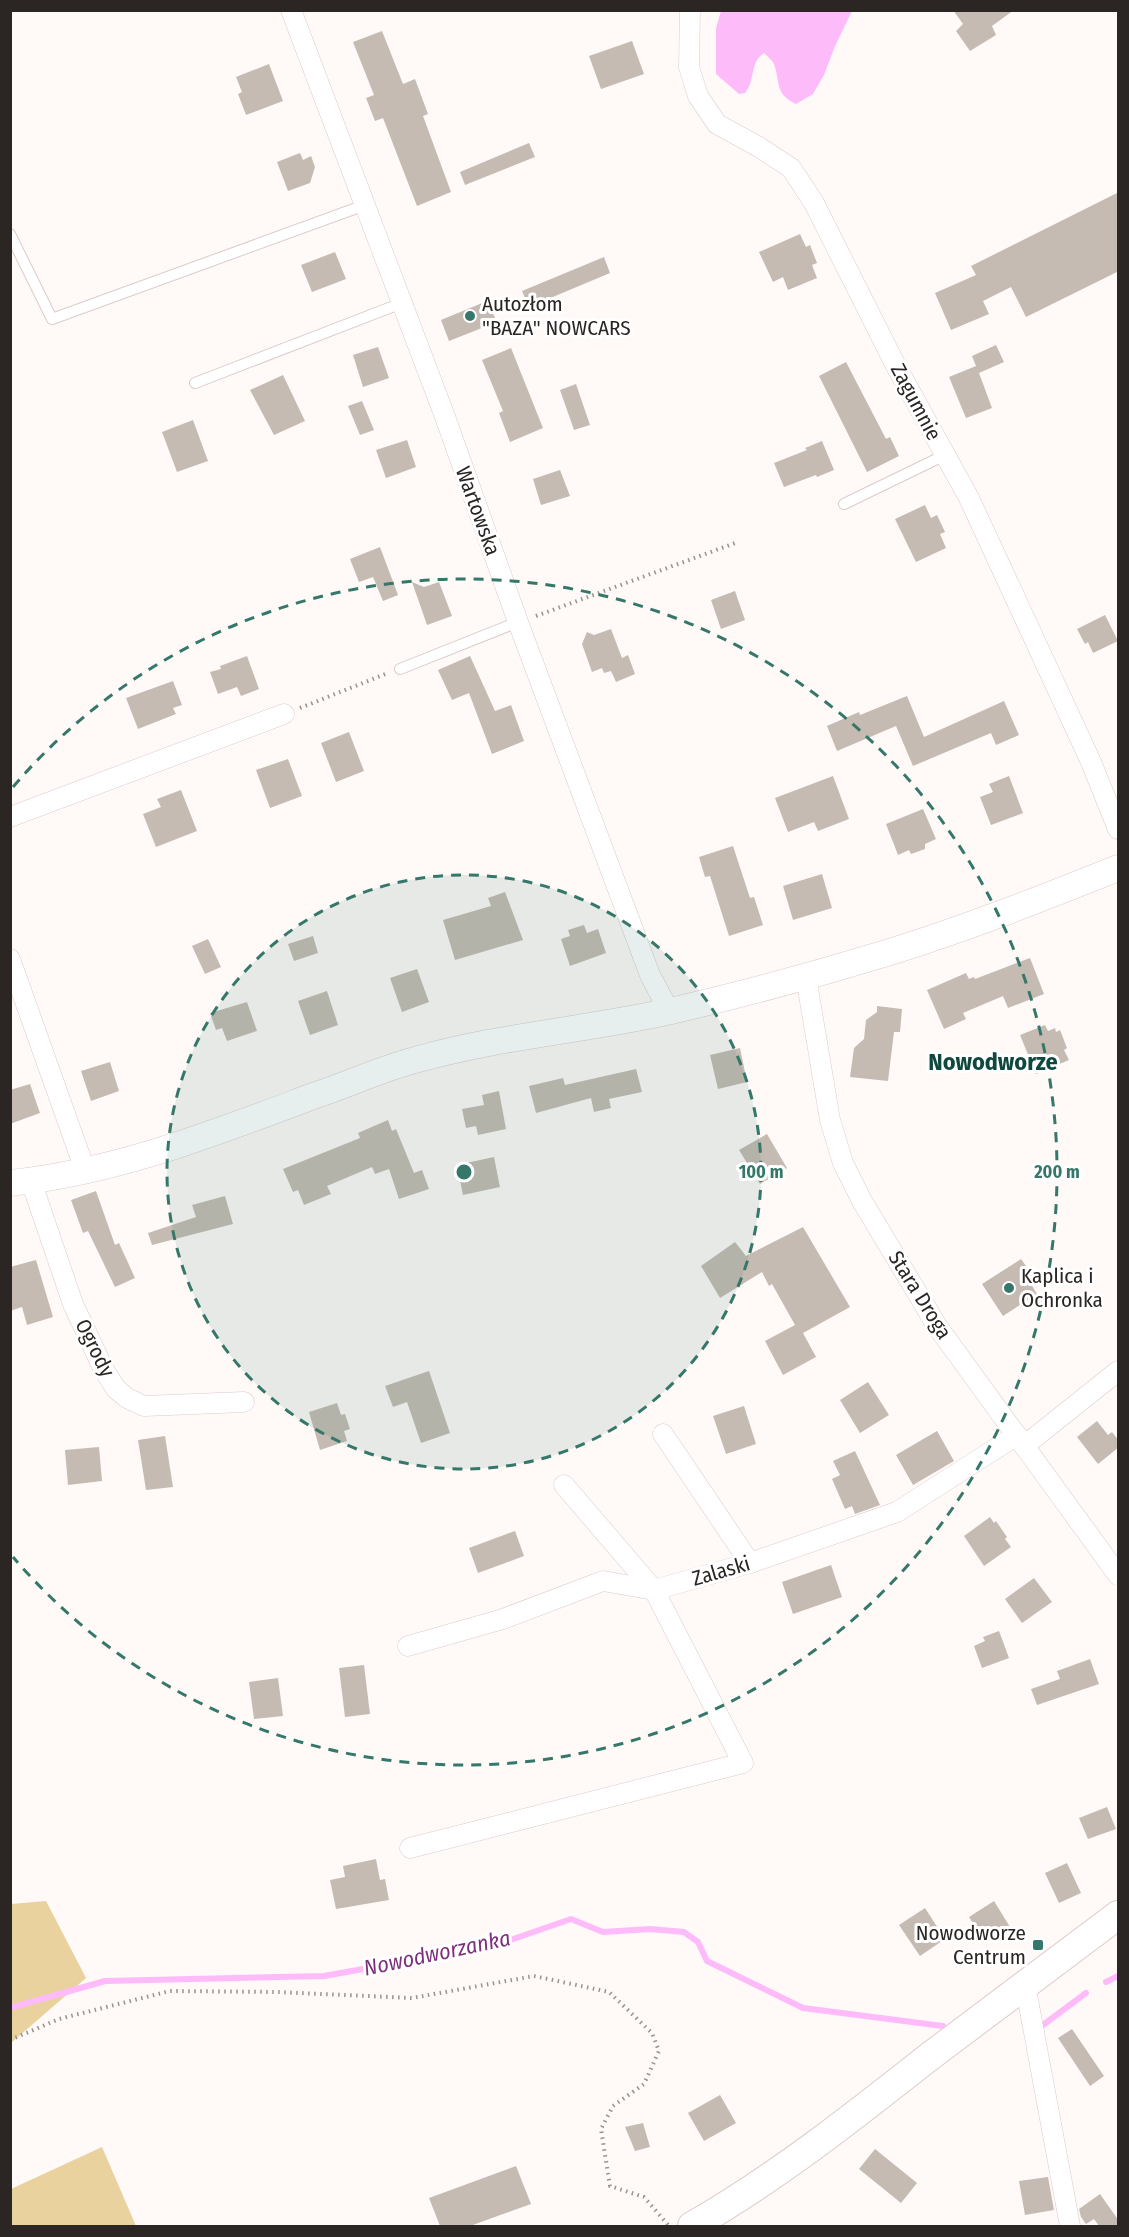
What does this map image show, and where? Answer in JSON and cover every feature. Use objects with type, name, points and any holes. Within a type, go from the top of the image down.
[{"type":"main road","points":[[692,2226],[768,2179],[838,2129],[1025,1984],[1119,1915]]},
{"type":"street","name":"Wartowska","points":[[291,10],[444,414],[518,622],[650,975],[669,1011]]},
{"type":"street","name":"Zagumnie","points":[[690,10],[689,67],[698,96],[717,124],[791,168],[814,203],[896,366],[974,509],[1119,830]]},
{"type":"street","points":[[10,817],[284,714]]},
{"type":"street","points":[[21,1182],[128,1161],[204,1137],[411,1060],[517,1037],[669,1011],[806,976],[892,951],[1119,868]]},
{"type":"street","points":[[10,959],[85,1170]]},
{"type":"street","name":"Stara Droga","points":[[806,976],[830,1120],[843,1163],[862,1201],[937,1326],[1119,1575]]},
{"type":"street","name":"Ogrody","points":[[21,1182],[73,1304],[103,1368],[116,1389],[127,1398],[144,1406],[244,1402]]},
{"type":"street","name":"Zalaski","points":[[408,1646],[503,1618],[603,1581],[654,1590],[750,1563],[897,1512],[1020,1440],[1119,1371]]},
{"type":"street","points":[[663,1434],[750,1563]]},
{"type":"street","points":[[410,1848],[743,1763],[654,1590],[564,1485]]},
{"type":"street","points":[[1025,1984],[1070,2226]]},
{"type":"lane","points":[[10,234],[52,319],[365,205]]},
{"type":"lane","points":[[195,383],[402,303]]},
{"type":"lane","points":[[844,504],[945,455]]},
{"type":"lane","points":[[400,669],[518,622]]},
{"type":"path","points":[[518,622],[738,542]]},
{"type":"path","points":[[284,714],[400,669]]},
{"type":"path","points":[[10,2040],[59,2019],[170,1991],[277,1992],[412,1998],[534,1976],[609,1992],[652,2033],[659,2051],[644,2084],[613,2106],[601,2129],[610,2186],[644,2197],[669,2226]]},
{"type":"shaded area","points":[[721,10],[852,11],[824,75],[813,94],[796,104],[781,92],[774,64],[764,53],[756,62],[745,93],[739,94],[716,74],[716,28]]},
{"type":"shaded area","points":[[46,1901],[86,1978],[11,2043],[11,1904]]},
{"type":"shaded area","points":[[102,2147],[136,2226],[11,2226],[11,2189]]},
{"type":"building","points":[[953,10],[1014,10],[992,26],[996,35],[970,51],[956,31],[963,24]]},
{"type":"building","points":[[382,31],[403,84],[415,79],[428,114],[423,116],[451,192],[417,206],[383,118],[375,121],[366,98],[374,95],[353,42]]},
{"type":"building","points":[[632,41],[644,74],[601,89],[589,56]]},
{"type":"building","points":[[269,64],[283,101],[246,115],[238,94],[242,92],[236,77]]},
{"type":"building","points":[[529,143],[535,157],[465,185],[460,172]]},
{"type":"building","points":[[300,153],[303,160],[311,156],[315,167],[310,183],[288,191],[277,162]]},
{"type":"building","points":[[1119,192],[1119,271],[1026,317],[1011,287],[983,301],[989,314],[951,330],[935,293],[976,275],[971,266]]},
{"type":"building","points":[[800,234],[806,247],[810,245],[817,263],[812,265],[817,278],[788,290],[783,277],[773,282],[759,252]]},
{"type":"building","points":[[335,252],[346,279],[312,292],[301,265]]},
{"type":"building","points":[[604,257],[610,273],[529,307],[522,291]]},
{"type":"building","points":[[487,301],[497,322],[449,341],[441,320]]},
{"type":"building","points":[[996,345],[1004,362],[979,373],[992,408],[966,418],[949,377],[976,366],[972,356]]},
{"type":"building","points":[[378,347],[389,378],[363,387],[353,355]]},
{"type":"building","points":[[511,348],[543,428],[510,442],[499,413],[503,411],[482,360]]},
{"type":"building","points":[[846,362],[886,439],[890,437],[899,456],[867,472],[819,376]]},
{"type":"building","points":[[283,375],[305,421],[274,435],[250,390]]},
{"type":"building","points":[[576,384],[590,425],[574,430],[560,390]]},
{"type":"building","points":[[362,401],[374,430],[360,435],[348,406]]},
{"type":"building","points":[[193,420],[208,461],[177,472],[162,432]]},
{"type":"building","points":[[407,440],[416,467],[386,478],[376,450]]},
{"type":"building","points":[[822,441],[834,470],[784,487],[774,463],[807,450],[805,448]]},
{"type":"building","points":[[560,470],[570,496],[541,505],[533,479]]},
{"type":"building","points":[[925,505],[931,518],[937,515],[945,532],[940,534],[946,548],[916,562],[895,519]]},
{"type":"building","points":[[380,547],[398,595],[383,601],[373,577],[359,582],[350,559]]},
{"type":"building","points":[[412,582],[424,587],[439,582],[452,616],[427,625]]},
{"type":"building","points":[[735,591],[745,620],[721,629],[711,600]]},
{"type":"building","points":[[1105,615],[1118,641],[1093,653],[1088,642],[1085,644],[1077,629]]},
{"type":"building","points":[[611,629],[622,658],[628,655],[635,674],[616,682],[611,671],[604,673],[602,668],[592,672],[582,644],[587,632],[594,635]]},
{"type":"building","points":[[247,656],[259,689],[241,696],[237,687],[218,694],[210,672]]},
{"type":"building","points":[[470,656],[495,711],[511,705],[524,741],[492,754],[469,693],[452,700],[438,670]]},
{"type":"building","points":[[173,681],[182,705],[173,708],[176,714],[138,729],[126,698]]},
{"type":"building","points":[[907,696],[924,737],[1004,701],[1019,735],[996,745],[991,733],[913,766],[896,726],[837,751],[827,726],[859,712],[860,715]]},
{"type":"building","points":[[349,732],[364,771],[336,782],[321,743]]},
{"type":"building","points":[[288,759],[302,796],[270,808],[256,770]]},
{"type":"building","points":[[833,776],[849,819],[818,831],[814,822],[788,832],[775,798]]},
{"type":"building","points":[[1009,776],[1023,813],[991,825],[980,797],[993,792],[989,784]]},
{"type":"building","points":[[181,790],[197,831],[156,847],[143,814],[161,807],[157,799]]},
{"type":"building","points":[[923,809],[936,839],[925,844],[925,849],[911,854],[909,850],[898,855],[886,824]]},
{"type":"building","points":[[733,846],[750,898],[754,897],[763,925],[729,936],[710,876],[705,877],[699,857]]},
{"type":"building","points":[[822,874],[832,908],[793,920],[783,886]]},
{"type":"building","points":[[505,892],[523,940],[455,960],[443,920],[491,906],[488,898]]},
{"type":"building","points":[[584,925],[587,933],[598,929],[606,953],[570,966],[561,939],[570,936],[568,930]]},
{"type":"building","points":[[313,936],[318,953],[294,961],[288,944]]},
{"type":"building","points":[[208,939],[221,967],[205,974],[192,946]]},
{"type":"building","points":[[1030,958],[1044,994],[1008,1008],[1003,996],[963,1013],[966,1019],[944,1029],[927,990],[966,973],[969,979],[974,977],[975,979]]},
{"type":"building","points":[[417,969],[429,1002],[402,1012],[390,978]]},
{"type":"building","points":[[327,991],[338,1025],[310,1035],[298,1001]]},
{"type":"building","points":[[247,1002],[257,1031],[227,1041],[222,1028],[216,1030],[210,1013]]},
{"type":"building","points":[[877,1006],[902,1009],[900,1032],[894,1032],[888,1081],[850,1077],[854,1048],[864,1039],[866,1020],[877,1012]]},
{"type":"building","points":[[1045,1025],[1048,1031],[1055,1028],[1056,1032],[1060,1030],[1067,1048],[1064,1050],[1069,1060],[1036,1074],[1020,1035]]},
{"type":"building","points":[[740,1048],[747,1082],[718,1089],[710,1055]]},
{"type":"building","points":[[110,1062],[119,1091],[91,1101],[81,1071]]},
{"type":"building","points":[[636,1069],[642,1092],[609,1099],[611,1108],[594,1112],[591,1098],[536,1113],[529,1086],[563,1078],[565,1085]]},
{"type":"building","points":[[30,1084],[40,1113],[10,1124],[10,1090]]},
{"type":"building","points":[[499,1091],[506,1129],[478,1135],[476,1126],[466,1128],[462,1109],[484,1105],[482,1095]]},
{"type":"building","points":[[388,1120],[392,1131],[396,1129],[414,1173],[422,1170],[429,1189],[399,1199],[389,1169],[375,1174],[372,1167],[327,1186],[331,1194],[304,1205],[298,1190],[293,1192],[283,1169],[360,1138],[358,1133]]},
{"type":"building","points":[[767,1134],[787,1168],[760,1184],[739,1150]]},
{"type":"building","points":[[494,1157],[500,1187],[463,1195],[457,1165]]},
{"type":"building","points":[[96,1191],[115,1245],[119,1243],[135,1278],[115,1287],[88,1231],[83,1233],[71,1200]]},
{"type":"building","points":[[225,1196],[233,1224],[152,1245],[148,1233],[196,1217],[192,1205]]},
{"type":"building","points":[[803,1227],[850,1307],[803,1333],[816,1357],[783,1375],[765,1341],[795,1325],[772,1284],[769,1286],[762,1272],[720,1298],[701,1266],[735,1242],[746,1256]]},
{"type":"building","name":"Kaplica i Ochronka","points":[[1021,1259],[1036,1280],[1031,1284],[1037,1294],[1003,1316],[982,1284]]},
{"type":"building","points":[[36,1260],[53,1317],[27,1325],[22,1307],[10,1311],[10,1267]]},
{"type":"building","points":[[429,1371],[450,1433],[421,1443],[407,1402],[393,1407],[385,1386]]},
{"type":"building","points":[[868,1382],[889,1415],[860,1433],[840,1400]]},
{"type":"building","points":[[337,1403],[341,1415],[345,1414],[350,1429],[344,1431],[347,1441],[320,1450],[309,1412]]},
{"type":"building","points":[[744,1406],[756,1444],[726,1454],[713,1416]]},
{"type":"building","points":[[1097,1421],[1108,1435],[1112,1432],[1119,1441],[1119,1447],[1098,1464],[1077,1437]]},
{"type":"building","points":[[937,1431],[954,1461],[913,1485],[896,1455]]},
{"type":"building","points":[[165,1436],[173,1487],[146,1490],[138,1440]]},
{"type":"building","points":[[99,1447],[102,1481],[68,1485],[65,1450]]},
{"type":"building","points":[[855,1451],[880,1505],[855,1514],[852,1506],[845,1509],[832,1479],[840,1475],[833,1461]]},
{"type":"building","points":[[990,1517],[994,1523],[996,1521],[1011,1547],[984,1566],[964,1536]]},
{"type":"building","points":[[515,1531],[524,1556],[478,1573],[469,1548]]},
{"type":"building","points":[[831,1565],[842,1597],[793,1614],[782,1582]]},
{"type":"building","points":[[1034,1578],[1052,1602],[1022,1623],[1005,1599]]},
{"type":"building","points":[[999,1631],[1009,1658],[982,1668],[974,1646],[985,1641],[983,1637]]},
{"type":"building","points":[[1090,1659],[1099,1684],[1037,1705],[1031,1689],[1060,1679],[1057,1671]]},
{"type":"building","points":[[364,1665],[370,1714],[345,1717],[339,1668]]},
{"type":"building","points":[[278,1678],[283,1716],[254,1719],[249,1682]]},
{"type":"building","points":[[1107,1807],[1116,1829],[1088,1839],[1079,1818]]},
{"type":"building","points":[[376,1859],[380,1880],[385,1879],[389,1900],[336,1909],[330,1880],[345,1877],[343,1866]]},
{"type":"building","points":[[1067,1863],[1081,1893],[1059,1903],[1045,1873]]},
{"type":"building","points":[[994,1901],[1010,1927],[985,1943],[969,1917]]},
{"type":"building","points":[[925,1908],[945,1939],[920,1956],[899,1925]]},
{"type":"building","points":[[1072,2029],[1104,2076],[1090,2086],[1058,2038]]},
{"type":"building","points":[[720,2095],[736,2123],[704,2141],[688,2113]]},
{"type":"building","points":[[643,2123],[650,2147],[635,2151],[625,2127]]},
{"type":"building","points":[[875,2149],[917,2183],[901,2203],[859,2169]]},
{"type":"building","points":[[516,2166],[531,2204],[470,2226],[440,2226],[429,2198]]},
{"type":"building","points":[[1048,2177],[1054,2210],[1025,2215],[1019,2181]]},
{"type":"building","points":[[1100,2194],[1119,2221],[1119,2226],[1099,2226],[1094,2219],[1086,2224],[1081,2217],[1079,2209]]},
{"type":"waterway","name":"Nowodworzanka","points":[[10,2008],[105,1981],[324,1976],[496,1945],[571,1919],[603,1932],[650,1929],[684,1932],[698,1942],[707,1961],[803,2008],[943,2026]]},
{"type":"waterway","name":"Nowodworzanka","points":[[1106,1982],[1118,1976]]},
{"type":"waterway","name":"Nowodworzanka","points":[[1043,2025],[1086,1993]]},
{"type":"place","name":"Autozłom \"BAZA\" NOWCARS","points":[[470,316]]},
{"type":"place","name":"Kaplica i Ochronka","points":[[1009,1288]]},
{"type":"place","name":"Nowodworze Centrum","points":[[1038,1945]]},
{"type":"district","name":"Nowodworze","points":[[993,1062]]}]
